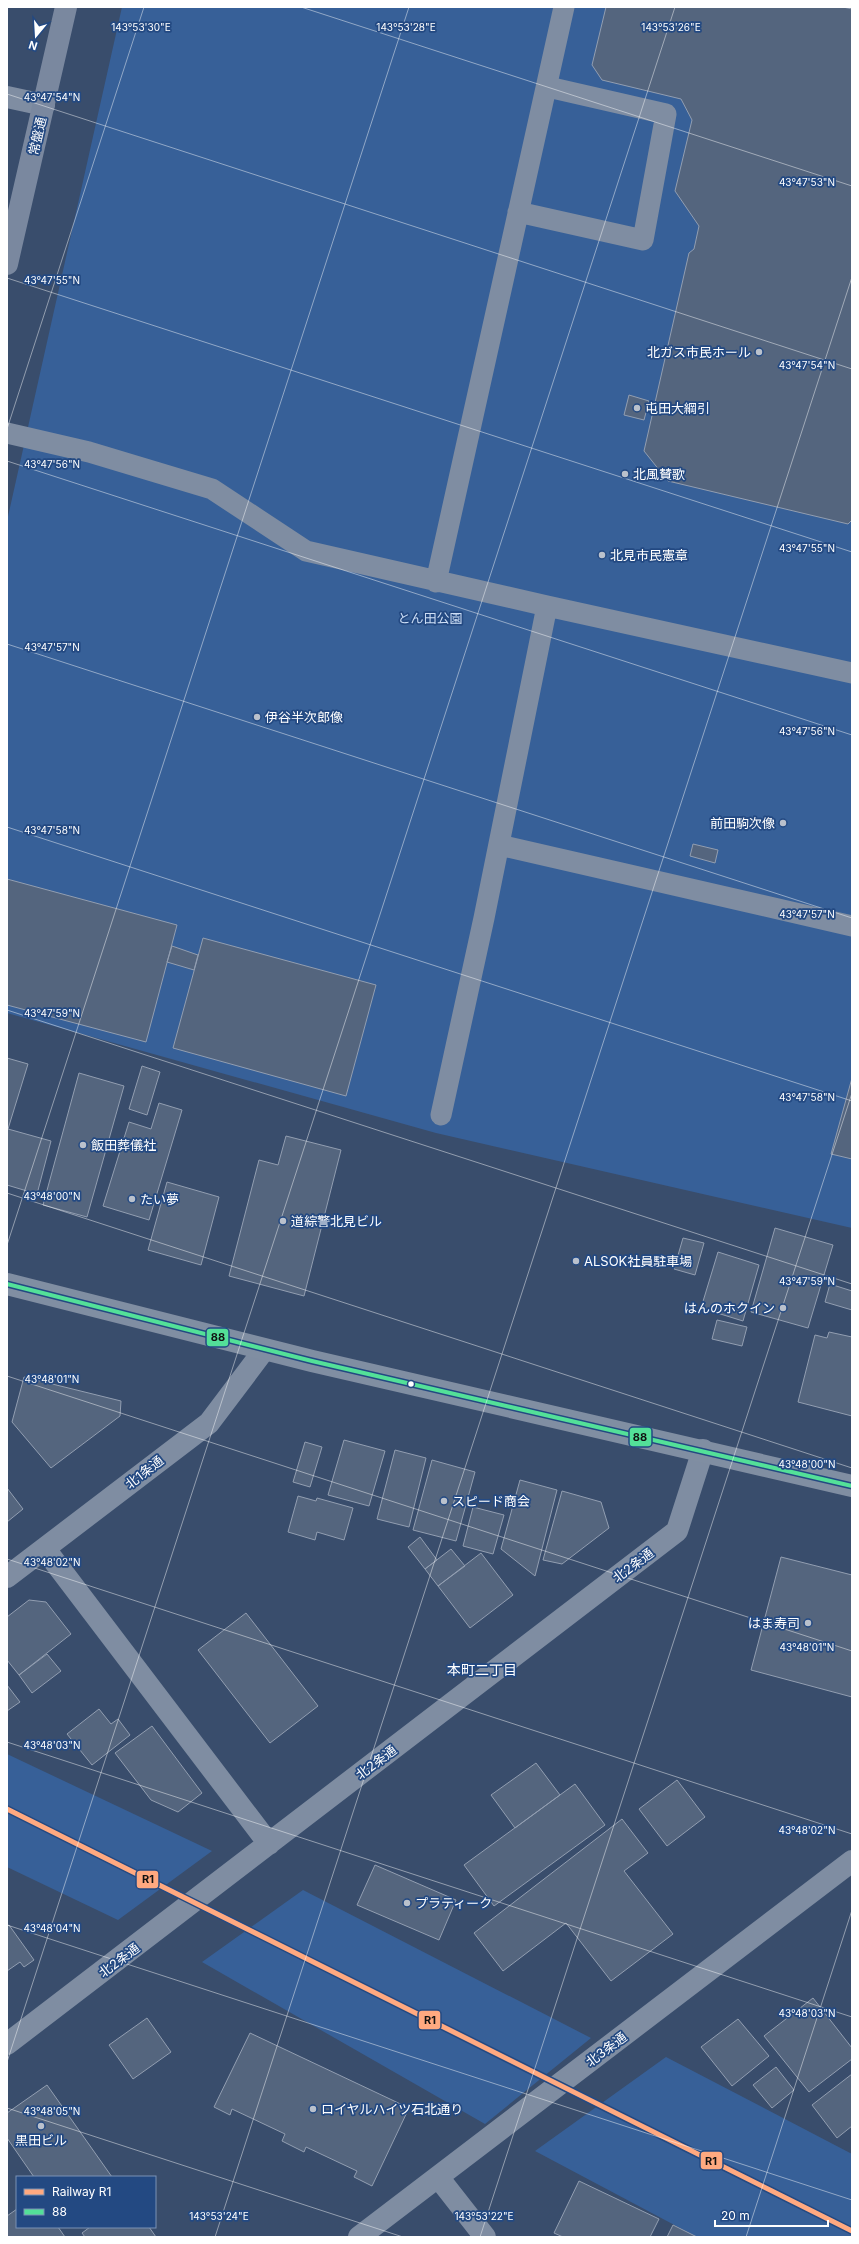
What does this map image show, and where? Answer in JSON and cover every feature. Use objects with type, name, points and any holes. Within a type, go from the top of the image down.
[{"type":"highway","points":[[7,1284],[264,1350],[703,1450],[852,1486]]},
{"type":"main road","name":"常盤通","points":[[7,264],[66,7]]},
{"type":"street","points":[[7,97],[44,105]]},
{"type":"street","name":"北1条通","points":[[7,1577],[209,1423],[264,1350]]},
{"type":"street","name":"北2条通","points":[[7,2044],[677,1532],[703,1450]]},
{"type":"street","points":[[45,1549],[269,1844]]},
{"type":"street","name":"北3条通","points":[[359,2237],[852,1861]]},
{"type":"street","points":[[438,2177],[485,2237]]},
{"type":"lane","points":[[436,582],[518,212],[548,87],[564,7]]},
{"type":"lane","points":[[518,212],[642,240],[666,114],[548,87]]},
{"type":"lane","points":[[7,433],[88,452],[212,489],[306,551],[436,582],[852,672]]},
{"type":"lane","points":[[441,1115],[499,845],[547,606]]},
{"type":"lane","points":[[499,845],[852,926]]},
{"type":"green space","name":"とん田公園","points":[[122,7],[852,7],[852,1228],[436,1133],[7,1013],[7,521]]},
{"type":"green space","points":[[7,1754],[212,1851],[118,1920],[7,1867]]},
{"type":"green space","points":[[303,1890],[591,2038],[485,2124],[202,1962]]},
{"type":"green space","points":[[666,2057],[852,2154],[852,2237],[697,2237],[535,2151]]},
{"type":"building","name":"北ガス市民ホール","points":[[606,7],[843,7],[852,9],[852,520],[848,524],[668,481],[644,451],[689,253],[694,249],[699,226],[675,191],[692,120],[681,99],[602,80],[592,65]]},
{"type":"building","name":"屯田大綱引","points":[[629,395],[649,401],[644,420],[624,415]]},
{"type":"building","points":[[693,844],[718,850],[715,863],[690,856]]},
{"type":"building","points":[[7,879],[177,925],[146,1042],[7,1005]]},
{"type":"building","points":[[203,938],[376,985],[346,1096],[173,1048]]},
{"type":"building","points":[[172,946],[198,955],[194,970],[167,962]]},
{"type":"building","points":[[7,1058],[28,1064],[8,1129],[51,1141],[37,1194],[7,1185]]},
{"type":"building","points":[[142,1066],[160,1072],[147,1115],[129,1109]]},
{"type":"building","name":"飯田葬儀社","points":[[79,1073],[124,1086],[87,1217],[43,1205]]},
{"type":"building","points":[[852,1078],[852,1159],[831,1154]]},
{"type":"building","points":[[159,1103],[182,1110],[149,1220],[103,1206],[129,1122],[151,1129]]},
{"type":"building","name":"道綜警北見ビル","points":[[286,1136],[341,1150],[304,1296],[229,1276],[259,1160],[278,1165]]},
{"type":"building","points":[[167,1182],[219,1197],[201,1265],[148,1250]]},
{"type":"building","points":[[775,1228],[833,1245],[808,1328],[751,1312]]},
{"type":"building","points":[[683,1238],[704,1243],[695,1275],[674,1269]]},
{"type":"building","points":[[718,1252],[759,1265],[743,1321],[701,1308]]},
{"type":"building","points":[[830,1284],[852,1291],[852,1310],[825,1302]]},
{"type":"building","points":[[717,1320],[747,1327],[742,1346],[712,1339]]},
{"type":"building","points":[[829,1332],[852,1337],[852,1416],[798,1402],[815,1335],[827,1338]]},
{"type":"building","points":[[24,1377],[121,1401],[120,1416],[51,1468],[12,1422]]},
{"type":"building","points":[[344,1440],[385,1451],[369,1506],[328,1495]]},
{"type":"building","points":[[305,1442],[322,1447],[310,1487],[293,1482]]},
{"type":"building","points":[[395,1450],[426,1458],[409,1527],[377,1519]]},
{"type":"building","name":"スピード商会","points":[[432,1460],[475,1472],[456,1541],[413,1530]]},
{"type":"building","points":[[520,1480],[557,1490],[535,1576],[501,1549]]},
{"type":"building","points":[[7,1488],[23,1509],[7,1522]]},
{"type":"building","points":[[562,1491],[601,1502],[609,1528],[562,1564],[543,1560]]},
{"type":"building","points":[[298,1496],[316,1501],[317,1498],[353,1508],[344,1540],[317,1532],[315,1540],[288,1532]]},
{"type":"building","points":[[473,1507],[504,1515],[493,1554],[463,1546]]},
{"type":"building","points":[[420,1537],[437,1560],[425,1569],[408,1547]]},
{"type":"building","points":[[451,1549],[465,1566],[438,1586],[425,1569]]},
{"type":"building","points":[[481,1553],[513,1595],[470,1628],[438,1586]]},
{"type":"building","name":"はま寿司","points":[[781,1557],[852,1575],[852,1697],[751,1670]]},
{"type":"building","points":[[29,1600],[46,1602],[71,1634],[19,1675],[7,1660],[7,1617]]},
{"type":"building","points":[[246,1613],[318,1706],[270,1743],[198,1650]]},
{"type":"building","points":[[47,1654],[61,1671],[32,1693],[19,1675]]},
{"type":"building","points":[[7,1685],[20,1702],[7,1711]]},
{"type":"building","points":[[99,1709],[111,1724],[118,1719],[130,1735],[92,1765],[67,1734]]},
{"type":"building","points":[[152,1726],[202,1793],[178,1812],[151,1800],[115,1753]]},
{"type":"building","points":[[536,1763],[560,1795],[515,1828],[491,1795]]},
{"type":"building","points":[[677,1780],[705,1817],[667,1846],[639,1809]]},
{"type":"building","points":[[575,1784],[605,1825],[494,1906],[464,1865]]},
{"type":"building","points":[[622,1819],[648,1853],[624,1871],[673,1934],[611,1981],[566,1923],[503,1971],[474,1933]]},
{"type":"building","name":"プラティーク","points":[[375,1865],[456,1900],[439,1940],[357,1905]]},
{"type":"building","points":[[9,1925],[34,1960],[24,1967],[20,1962],[7,1971],[7,1926]]},
{"type":"building","points":[[813,1998],[852,2048],[852,2059],[809,2092],[764,2036]]},
{"type":"building","points":[[147,2018],[171,2052],[133,2079],[109,2045]]},
{"type":"building","points":[[738,2019],[769,2056],[732,2086],[701,2047]]},
{"type":"building","name":"ロイヤルハイツ石北通り","points":[[250,2033],[409,2108],[372,2186],[354,2177],[357,2171],[306,2147],[304,2152],[282,2141],[285,2134],[232,2109],[230,2115],[214,2107]]},
{"type":"building","points":[[776,2067],[794,2090],[772,2108],[753,2085]]},
{"type":"building","points":[[852,2074],[852,2126],[837,2138],[812,2105]]},
{"type":"building","name":"黒田ビル","points":[[47,2085],[111,2176],[33,2176],[7,2138],[7,2113]]},
{"type":"building","points":[[579,2181],[659,2219],[650,2237],[563,2237],[554,2233]]},
{"type":"building","points":[[16,2210],[16,2228],[59,2228],[65,2237],[7,2237],[7,2216]]},
{"type":"building","points":[[673,2225],[697,2237],[667,2237]]},
{"type":"building","points":[[89,2228],[150,2228],[156,2237],[85,2237],[82,2233]]},
{"type":"rail line","name":"R1","points":[[7,1809],[852,2231]]},
{"type":"transit line","name":"88","points":[[7,1284],[312,1361],[852,1486]]},
{"type":"place","name":"北ガス市民ホール","points":[[759,352]]},
{"type":"place","name":"屯田大綱引","points":[[637,408]]},
{"type":"place","name":"北風賛歌","points":[[625,474]]},
{"type":"place","name":"北見市民憲章","points":[[602,555]]},
{"type":"place","name":"伊谷半次郎像","points":[[257,717]]},
{"type":"place","name":"前田駒次像","points":[[783,823]]},
{"type":"place","name":"飯田葬儀社","points":[[83,1145]]},
{"type":"place","name":"たい夢","points":[[132,1199]]},
{"type":"place","name":"道綜警北見ビル","points":[[283,1221]]},
{"type":"place","name":"ALSOK社員駐車場","points":[[576,1261]]},
{"type":"place","name":"はんのホクイン","points":[[783,1308]]},
{"type":"place","name":"スピード商会","points":[[444,1501]]},
{"type":"place","name":"はま寿司","points":[[808,1623]]},
{"type":"place","name":"プラティーク","points":[[407,1903]]},
{"type":"place","name":"ロイヤルハイツ石北通り","points":[[313,2109]]},
{"type":"place","name":"黒田ビル","points":[[41,2126]]},
{"type":"district","name":"本町二丁目","points":[[482,1670]]}]
